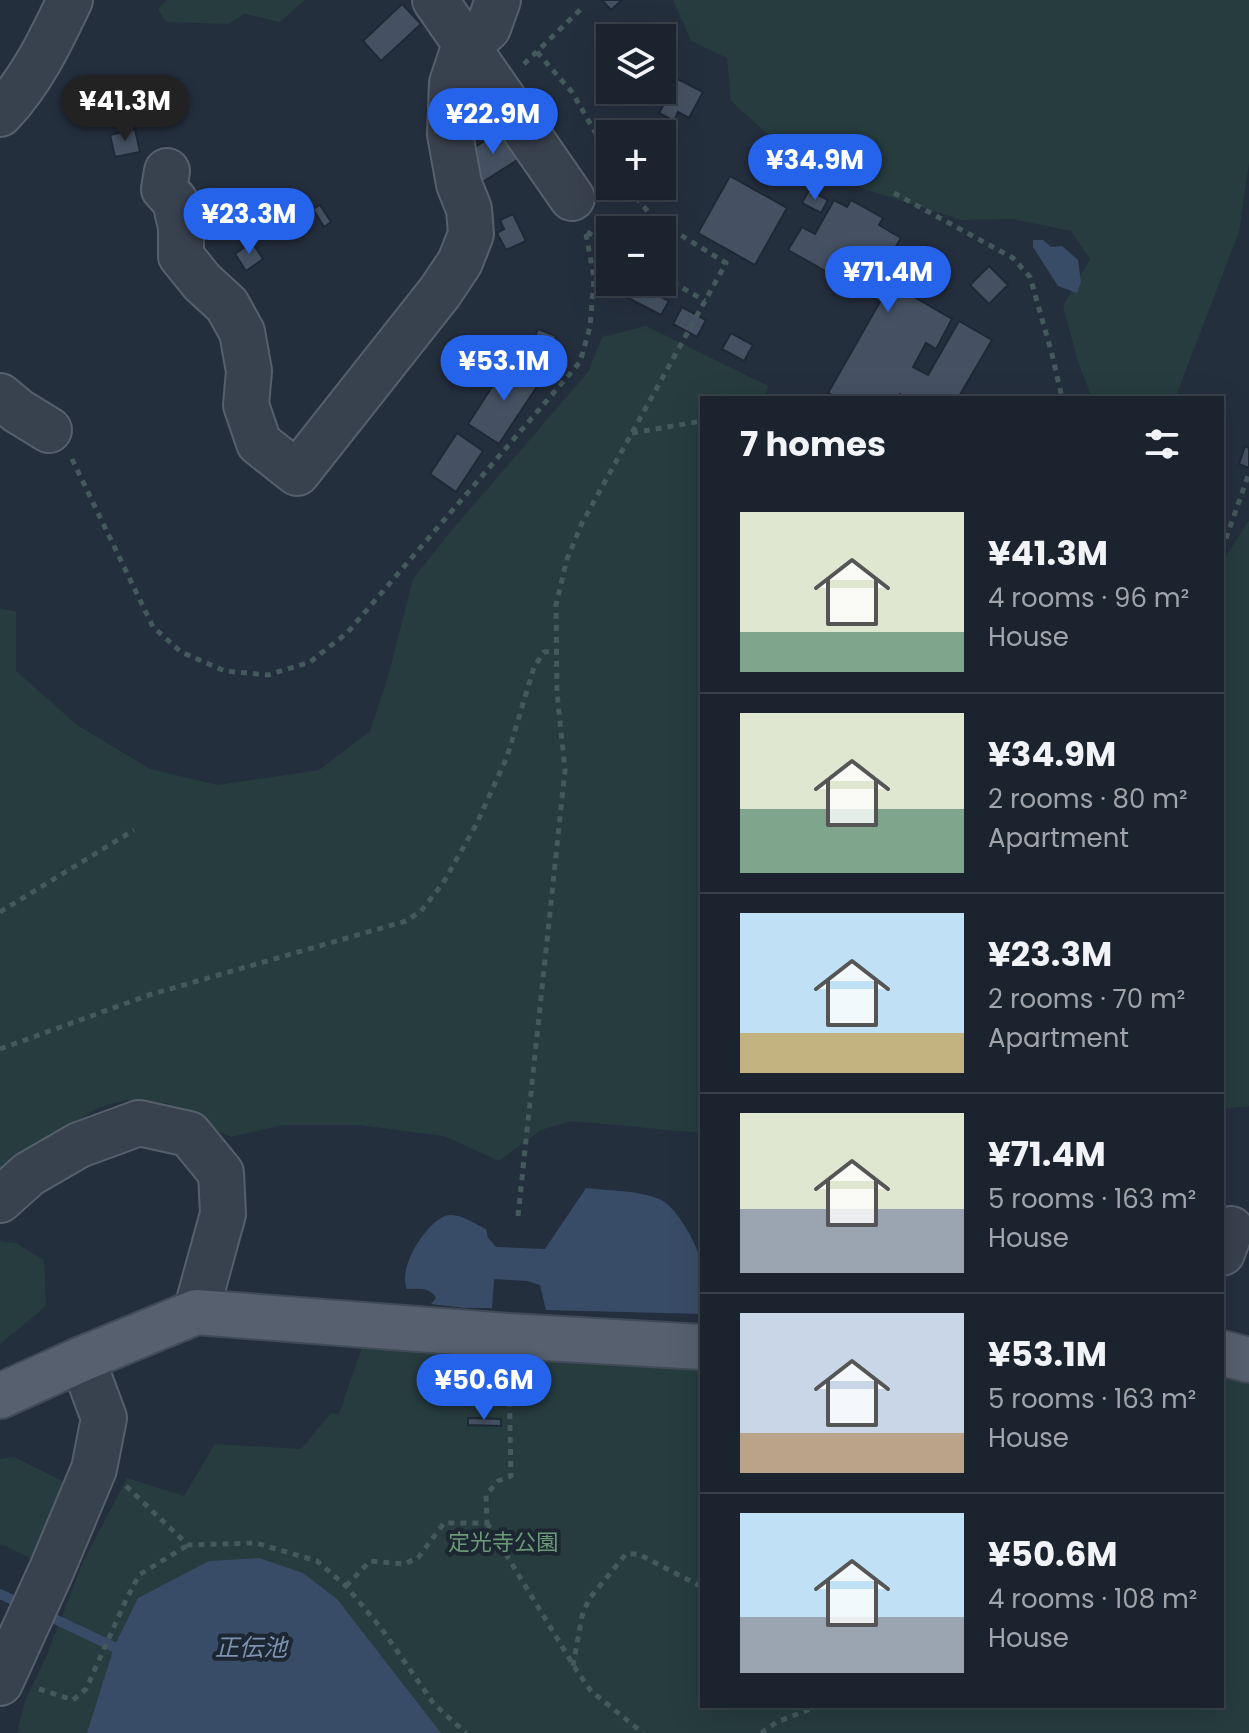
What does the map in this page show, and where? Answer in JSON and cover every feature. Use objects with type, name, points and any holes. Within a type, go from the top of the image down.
[{"type":"main road","points":[[0,1396],[196,1312],[700,1347]]},
{"type":"main road","points":[[1224,1354],[1249,1360]]},
{"type":"street","points":[[0,114],[16,97],[52,39],[70,0]]},
{"type":"street","points":[[435,0],[579,215]]},
{"type":"street","points":[[167,171],[164,189],[175,201],[181,227],[181,256],[202,282],[227,305],[242,332],[249,371],[246,405],[259,443],[297,473],[440,292],[460,262],[471,234],[469,209],[459,184],[450,134],[452,83],[462,53],[488,28],[498,0]]},
{"type":"street","points":[[0,396],[49,430]]},
{"type":"street","points":[[0,1200],[29,1174],[79,1145],[139,1123],[189,1134],[221,1173],[223,1214],[196,1312]]},
{"type":"street","points":[[18,1686],[17,1643],[94,1469],[104,1418],[82,1359]]},
{"type":"path","points":[[497,90],[582,8]]},
{"type":"path","points":[[537,52],[572,92],[596,134]]},
{"type":"path","points":[[894,193],[1013,258],[1030,277],[1062,396]]},
{"type":"path","points":[[518,1216],[565,770],[557,693],[556,605],[567,559],[582,523],[726,263],[653,218],[638,200]]},
{"type":"path","points":[[579,215],[596,232]]},
{"type":"path","points":[[49,430],[70,455],[153,627],[181,652],[225,671],[268,675],[310,662],[347,633],[580,362],[590,327],[594,278],[579,215]]},
{"type":"path","points":[[676,284],[705,301]]},
{"type":"path","points":[[631,433],[700,421]]},
{"type":"path","points":[[1224,544],[1249,473]]},
{"type":"path","points":[[0,1049],[149,995],[406,921],[421,911],[443,883],[476,825],[507,757],[534,667],[544,652],[557,651]]},
{"type":"path","points":[[0,912],[134,830]]},
{"type":"path","points":[[508,1360],[511,1476],[498,1481],[486,1495],[487,1523],[591,1691],[643,1733]]},
{"type":"path","points":[[117,1477],[188,1545]]},
{"type":"path","points":[[346,1586],[370,1561],[404,1564],[418,1558],[444,1523],[487,1523]]},
{"type":"path","points":[[18,1686],[73,1700],[86,1689],[139,1575],[188,1545],[256,1543],[317,1561],[346,1586],[381,1628],[434,1704],[466,1733]]},
{"type":"path","points":[[573,1666],[582,1616],[589,1599],[626,1554],[638,1554],[700,1586]]},
{"type":"path","points":[[761,1733],[777,1722],[813,1708]]},
{"type":"green space","points":[[167,0],[305,0],[280,22],[245,14],[228,24],[166,22],[158,9]]},
{"type":"green space","points":[[673,0],[1249,0],[1249,163],[1239,232],[1176,396],[1091,396],[1078,362],[1063,306],[1090,259],[1071,231],[1012,219],[962,220],[864,189],[792,156],[731,101],[727,58],[691,41]]},
{"type":"green space","points":[[646,326],[768,386],[764,396],[700,396],[700,1133],[571,1121],[541,1130],[499,1161],[444,1136],[359,1125],[283,1125],[231,1137],[195,1122],[167,1103],[127,1100],[97,1108],[54,1136],[0,1184],[0,608],[16,612],[16,671],[77,725],[150,769],[218,785],[319,770],[370,731],[387,680],[413,579],[588,372],[602,337]]},
{"type":"green space","points":[[1249,520],[1249,1106],[1224,1109],[1224,560]]},
{"type":"green space","points":[[0,1241],[16,1243],[44,1260],[46,1306],[0,1344]]},
{"type":"green space","name":"定光寺公園","points":[[364,1342],[700,1362],[700,1708],[1224,1708],[1224,1374],[1249,1381],[1249,1733],[17,1733],[25,1701],[46,1657],[83,1562],[127,1478],[184,1496],[215,1444],[301,1449],[331,1413],[339,1414]]},
{"type":"green space","points":[[14,1457],[69,1484],[34,1560],[0,1545],[0,1459]]},
{"type":"water","points":[[1033,240],[1043,240],[1051,247],[1062,246],[1078,260],[1081,282],[1077,293],[1058,286],[1033,247]]},
{"type":"water","points":[[586,1188],[632,1192],[659,1199],[672,1209],[686,1228],[700,1257],[700,1314],[546,1310],[540,1285],[527,1281],[494,1279],[492,1308],[431,1304],[436,1298],[430,1292],[407,1289],[405,1280],[409,1259],[429,1228],[445,1216],[460,1217],[486,1229],[488,1238],[496,1247],[545,1249]]},
{"type":"water","name":"正伝池","points":[[259,1558],[303,1573],[337,1599],[441,1733],[87,1733],[114,1647],[138,1598],[209,1561]]},
{"type":"building","points":[[602,0],[622,0],[611,10]]},
{"type":"building","points":[[402,4],[421,24],[381,61],[363,41]]},
{"type":"building","points":[[676,78],[703,92],[689,118],[678,112],[672,120],[659,113],[664,104],[676,104]]},
{"type":"building","points":[[504,128],[522,157],[481,183],[463,155]]},
{"type":"building","points":[[135,129],[140,152],[115,157],[110,135]]},
{"type":"building","points":[[730,176],[787,208],[755,265],[698,233]]},
{"type":"building","points":[[809,190],[828,200],[821,213],[802,203]]},
{"type":"building","points":[[834,200],[847,207],[851,200],[883,218],[879,225],[901,238],[888,260],[905,270],[895,286],[952,319],[936,349],[926,343],[913,367],[928,375],[959,321],[992,340],[959,396],[834,396],[828,393],[880,302],[788,250],[802,227],[815,234]]},
{"type":"building","points":[[320,205],[331,222],[324,227],[313,209]]},
{"type":"building","points":[[513,214],[526,241],[506,250],[497,233],[504,229],[500,220]]},
{"type":"building","points":[[252,242],[263,259],[246,271],[235,254]]},
{"type":"building","points":[[989,266],[1008,285],[989,304],[970,285]]},
{"type":"building","points":[[624,296],[660,296],[669,301],[661,315]]},
{"type":"building","points":[[682,307],[706,320],[697,337],[673,324]]},
{"type":"building","points":[[538,329],[556,336],[545,364],[527,358]]},
{"type":"building","points":[[731,333],[753,345],[744,361],[722,349]]},
{"type":"building","points":[[508,362],[540,382],[499,444],[468,424]]},
{"type":"building","points":[[457,433],[483,451],[456,492],[430,474]]},
{"type":"building","points":[[1245,446],[1249,448],[1249,468],[1239,464]]},
{"type":"building","points":[[468,1418],[501,1419],[501,1426],[468,1425]]},
{"type":"waterway","points":[[0,1594],[24,1605]]},
{"type":"waterway","points":[[42,1613],[126,1650]]}]
